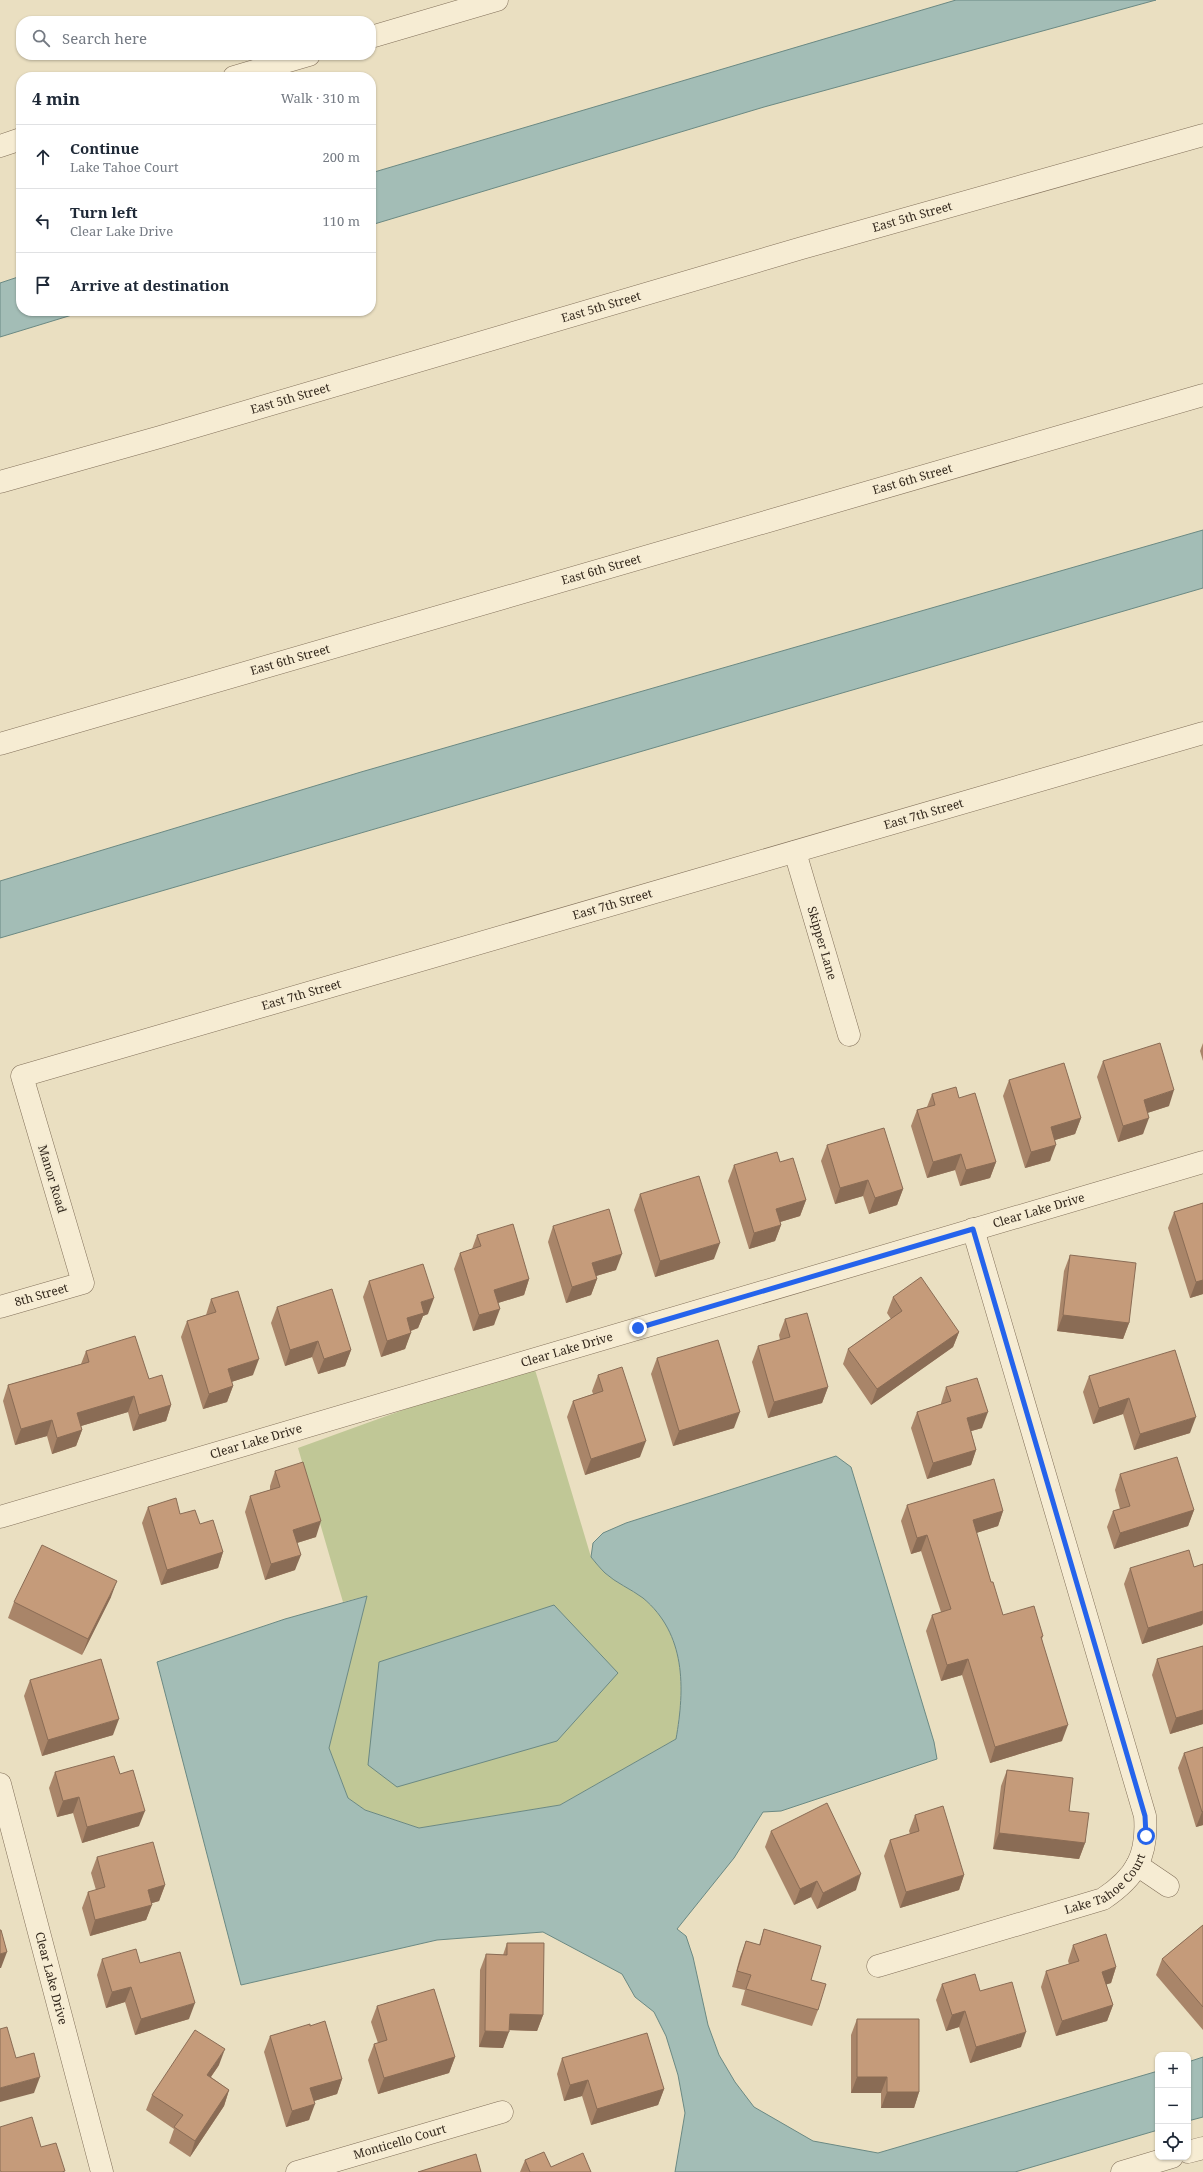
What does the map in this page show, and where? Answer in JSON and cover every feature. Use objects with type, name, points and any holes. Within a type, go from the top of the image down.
[{"type":"street","points":[[376,36],[497,0]]},
{"type":"street","points":[[251,72],[292,60]]},
{"type":"street","name":"East 5th Street","points":[[0,482],[160,437],[802,248],[1203,135]]},
{"type":"street","points":[[0,146],[16,141]]},
{"type":"street","name":"East 6th Street","points":[[0,744],[1203,395]]},
{"type":"street","name":"East 7th Street","points":[[22,1076],[1203,733]]},
{"type":"street","name":"Skipper Lane","points":[[795,852],[849,1035]]},
{"type":"street","name":"Manor Road","points":[[22,1076],[83,1283]]},
{"type":"street","name":"Clear Lake Drive","points":[[0,1517],[1203,1162]]},
{"type":"street","name":"Lake Tahoe Court","points":[[878,1966],[1103,1899],[1120,1888],[1132,1874],[1143,1853],[1146,1836],[1145,1816],[973,1229]]},
{"type":"street","name":"8th Street","points":[[0,1307],[83,1283]]},
{"type":"street","name":"Clear Lake Drive","points":[[0,1784],[102,2172]]},
{"type":"street","points":[[1137,1865],[1168,1886]]},
{"type":"street","name":"Monticello Court","points":[[297,2172],[502,2112]]},
{"type":"street","points":[[1191,2151],[1203,2148]]},
{"type":"street","points":[[1122,2172],[1162,2160]]},
{"type":"green space","points":[[533,1363],[591,1557],[605,1573],[643,1598],[668,1628],[675,1645],[681,1682],[679,1720],[676,1739],[560,1805],[419,1828],[365,1810],[348,1798],[329,1748],[367,1596],[343,1602],[298,1448]]},
{"type":"water","points":[[956,0],[1156,0],[764,107],[376,223],[376,172]]},
{"type":"water","points":[[16,278],[16,316],[69,316],[0,337],[0,283]]},
{"type":"water","points":[[1203,530],[1203,588],[0,938],[0,881],[361,772]]},
{"type":"water","points":[[836,1456],[851,1467],[934,1742],[937,1759],[781,1811],[763,1812],[734,1858],[677,1929],[686,1936],[693,1957],[708,2025],[719,2055],[735,2082],[754,2107],[813,2141],[878,2153],[1155,2072],[1155,2131],[1015,2172],[675,2172],[685,2113],[678,2075],[666,2036],[654,2012],[635,1997],[622,1974],[543,1932],[437,1940],[241,1985],[157,1662],[285,1619],[367,1596],[329,1748],[348,1798],[365,1810],[419,1828],[560,1805],[676,1739],[681,1701],[681,1681],[675,1645],[668,1628],[657,1612],[643,1598],[605,1573],[591,1557],[593,1543],[603,1533],[626,1523]]},
{"type":"water","points":[[554,1605],[618,1673],[557,1741],[397,1787],[368,1765],[379,1662]]},
{"type":"water","points":[[1203,2057],[1203,2117],[1191,2120],[1191,2088],[1191,2061]]},
{"type":"building","points":[[1160,1043],[1174,1090],[1144,1100],[1149,1118],[1123,1126],[1103,1061]]},
{"type":"building","points":[[1064,1063],[1081,1118],[1051,1127],[1056,1145],[1031,1152],[1009,1080]]},
{"type":"building","points":[[956,1087],[959,1098],[975,1093],[996,1162],[966,1170],[961,1154],[933,1162],[917,1110],[935,1105],[932,1094]]},
{"type":"building","points":[[884,1128],[903,1189],[875,1198],[868,1180],[840,1188],[827,1145]]},
{"type":"building","points":[[777,1152],[780,1162],[793,1158],[806,1200],[776,1209],[781,1225],[754,1233],[734,1165]]},
{"type":"building","points":[[699,1176],[720,1243],[660,1261],[640,1194]]},
{"type":"building","points":[[1203,1203],[1203,1280],[1196,1282],[1174,1212]]},
{"type":"building","points":[[609,1209],[622,1254],[592,1263],[597,1279],[572,1287],[553,1226]]},
{"type":"building","points":[[513,1224],[529,1279],[494,1290],[500,1309],[479,1315],[460,1253],[481,1246],[477,1235]]},
{"type":"building","points":[[1070,1255],[1136,1263],[1129,1323],[1063,1315]]},
{"type":"building","points":[[423,1264],[434,1298],[421,1302],[424,1313],[407,1318],[411,1333],[387,1341],[369,1281]]},
{"type":"building","points":[[921,1277],[959,1332],[877,1389],[848,1349],[902,1311],[893,1297]]},
{"type":"building","points":[[332,1289],[351,1350],[324,1359],[318,1341],[290,1350],[277,1307]]},
{"type":"building","points":[[238,1291],[259,1359],[228,1369],[233,1386],[209,1394],[187,1321],[216,1312],[211,1299]]},
{"type":"building","points":[[807,1313],[828,1387],[774,1402],[758,1346],[790,1337],[785,1319]]},
{"type":"building","points":[[135,1336],[149,1379],[162,1375],[171,1405],[139,1415],[134,1396],[77,1413],[82,1430],[57,1438],[52,1420],[21,1429],[8,1385],[89,1362],[86,1351]]},
{"type":"building","points":[[718,1340],[740,1412],[679,1431],[657,1358]]},
{"type":"building","points":[[1175,1350],[1196,1417],[1140,1434],[1129,1398],[1099,1408],[1089,1376]]},
{"type":"building","points":[[622,1367],[646,1441],[591,1459],[573,1401],[603,1391],[598,1375]]},
{"type":"building","points":[[977,1378],[988,1412],[967,1418],[976,1450],[933,1463],[917,1412],[951,1401],[946,1387]]},
{"type":"building","points":[[1177,1457],[1194,1510],[1120,1533],[1113,1511],[1130,1506],[1120,1474]]},
{"type":"building","points":[[303,1462],[321,1521],[293,1530],[301,1555],[271,1564],[250,1496],[280,1487],[275,1471]]},
{"type":"building","points":[[994,1479],[1003,1511],[973,1520],[991,1582],[993,1582],[1003,1615],[1034,1606],[1043,1636],[1041,1637],[1068,1725],[995,1747],[968,1659],[947,1665],[932,1615],[951,1609],[927,1535],[917,1538],[907,1505]]},
{"type":"building","points":[[176,1498],[180,1514],[195,1510],[200,1524],[213,1520],[223,1552],[167,1570],[148,1507]]},
{"type":"building","points":[[42,1545],[117,1581],[88,1639],[14,1602]]},
{"type":"building","points":[[1189,1550],[1194,1567],[1203,1564],[1203,1611],[1148,1628],[1130,1568]]},
{"type":"building","points":[[1203,1646],[1203,1710],[1176,1718],[1157,1659]]},
{"type":"building","points":[[101,1659],[119,1719],[48,1740],[30,1680]]},
{"type":"building","points":[[1203,1747],[1203,1811],[1202,1812],[1184,1753]]},
{"type":"building","points":[[114,1756],[120,1774],[133,1770],[145,1811],[87,1827],[79,1797],[63,1801],[55,1772]]},
{"type":"building","points":[[1007,1770],[1073,1778],[1069,1811],[1089,1813],[1085,1843],[999,1833]]},
{"type":"building","points":[[827,1803],[861,1874],[823,1893],[817,1881],[800,1889],[771,1831]]},
{"type":"building","points":[[943,1806],[964,1875],[906,1892],[890,1840],[919,1831],[915,1815]]},
{"type":"building","points":[[153,1842],[165,1885],[148,1890],[152,1905],[95,1920],[88,1892],[105,1887],[97,1857]]},
{"type":"building","points":[[1203,1925],[1203,2007],[1162,1959]]},
{"type":"building","points":[[764,1929],[821,1946],[811,1980],[826,1984],[818,2010],[746,1989],[751,1975],[737,1971],[746,1941],[760,1945]]},
{"type":"building","points":[[0,1930],[7,1952],[0,1954]]},
{"type":"building","points":[[1106,1934],[1116,1967],[1102,1972],[1113,2005],[1062,2021],[1046,1971],[1079,1961],[1073,1945]]},
{"type":"building","points":[[507,1943],[544,1943],[543,2015],[510,2014],[509,2032],[485,2031],[486,1954],[507,1955]]},
{"type":"building","points":[[136,1949],[140,1963],[180,1952],[195,2003],[141,2019],[131,1987],[112,1992],[102,1959]]},
{"type":"building","points":[[975,1974],[980,1991],[1012,1982],[1026,2032],[976,2047],[965,2011],[952,2015],[942,1984]]},
{"type":"building","points":[[434,1989],[455,2057],[384,2078],[374,2044],[387,2040],[377,2006]]},
{"type":"building","points":[[857,2019],[919,2019],[919,2092],[887,2092],[887,2077],[857,2077]]},
{"type":"building","points":[[325,2021],[342,2079],[310,2088],[315,2104],[292,2111],[270,2036]]},
{"type":"building","points":[[7,2027],[16,2058],[34,2053],[40,2077],[0,2088],[0,2029]]},
{"type":"building","points":[[195,2030],[225,2049],[207,2075],[229,2090],[195,2141],[174,2127],[183,2115],[152,2095]]},
{"type":"building","points":[[647,2033],[664,2089],[597,2109],[588,2080],[570,2085],[562,2058]]},
{"type":"building","points":[[32,2117],[41,2147],[56,2143],[65,2171],[1,2172],[0,2127]]},
{"type":"building","points":[[544,2152],[551,2167],[583,2153],[591,2172],[530,2172],[525,2160]]},
{"type":"building","points":[[476,2154],[481,2172],[418,2172]]},
{"type":"route","points":[[638,1328],[973,1229],[1145,1816],[1146,1836]]}]
